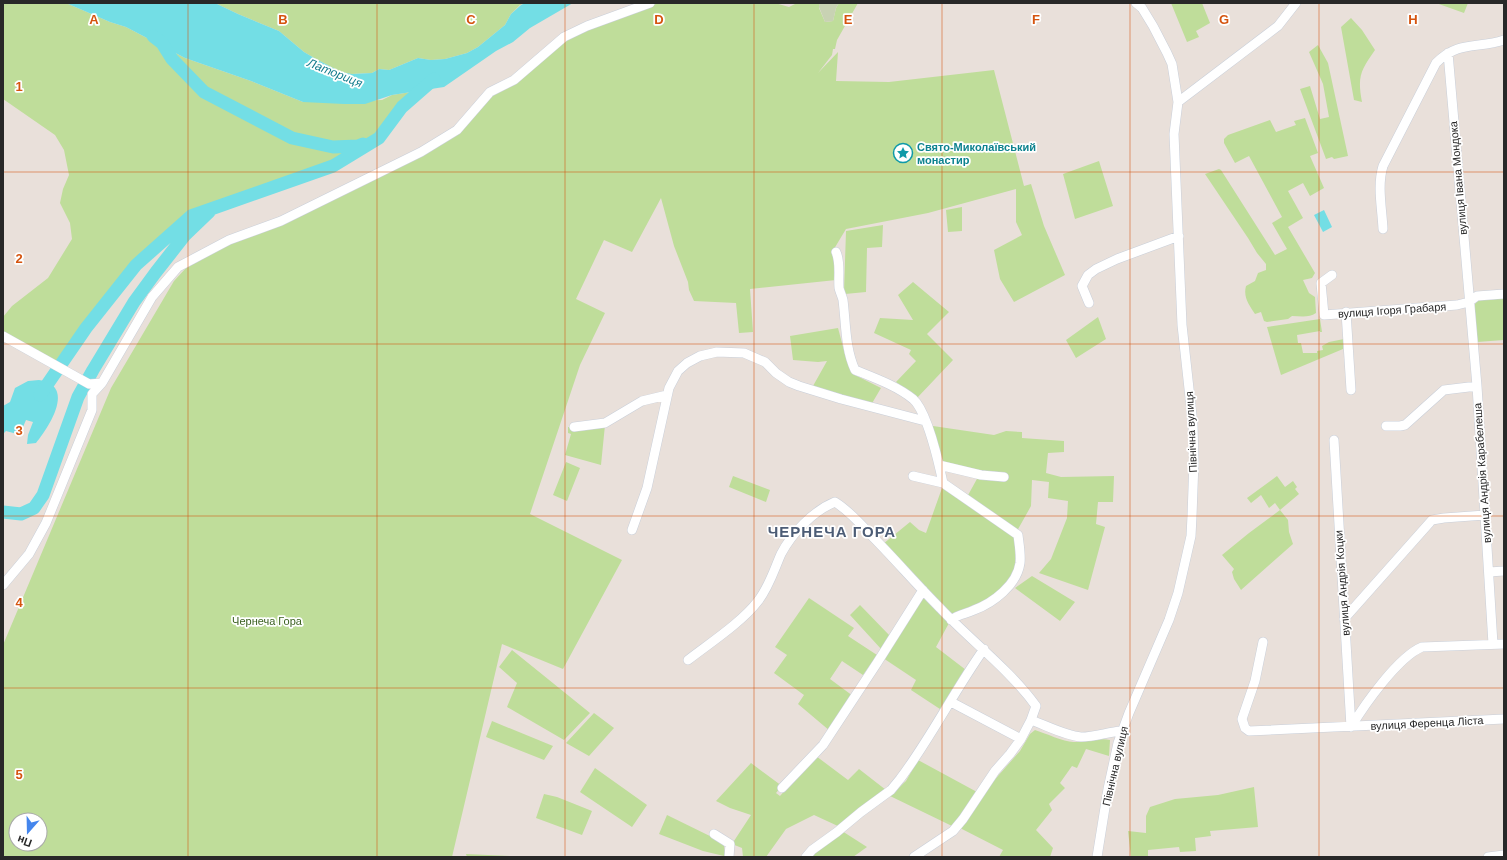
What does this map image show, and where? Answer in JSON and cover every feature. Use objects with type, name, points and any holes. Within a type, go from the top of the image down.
[{"type":"street","points":[[3,584],[29,554],[46,523],[92,410],[92,394],[102,383],[152,297],[178,267],[229,240],[281,221],[421,152],[457,130],[490,92],[514,80],[564,37],[587,26],[650,3]]},
{"type":"street","name":"Північна вулиця","points":[[1098,857],[1108,789],[1121,731],[1170,620],[1178,593],[1191,536],[1194,461],[1193,425],[1182,325],[1174,134],[1178,102],[1172,64],[1150,20],[1142,8],[1136,3]]},
{"type":"street","points":[[1178,102],[1278,26],[1296,3]]},
{"type":"street","points":[[1384,229],[1380,184],[1383,166],[1436,63],[1448,53],[1468,45],[1504,40]]},
{"type":"street","name":"вулиця Івана Мондока","points":[[1448,53],[1469,302]]},
{"type":"street","points":[[1088,303],[1082,286],[1088,275],[1096,269],[1117,259],[1179,236]]},
{"type":"street","points":[[836,252],[839,259],[840,290],[843,299],[846,341],[855,370],[891,385],[913,400],[922,410],[943,483]]},
{"type":"street","name":"вулиця Ігоря Грабаря","points":[[1332,275],[1321,283],[1324,315],[1346,312],[1457,305],[1469,302],[1477,296],[1504,294]]},
{"type":"street","name":"вулиця Андрія Карабелеша","points":[[1469,302],[1477,386],[1493,644]]},
{"type":"street","points":[[1346,312],[1351,390]]},
{"type":"street","points":[[3,336],[89,384],[102,383]]},
{"type":"street","points":[[632,530],[646,488],[669,388],[678,371],[687,363],[700,356],[717,352],[744,353],[765,362],[776,373],[789,382],[799,386],[841,399],[925,421]]},
{"type":"street","points":[[1386,426],[1405,425],[1444,390],[1477,386]]},
{"type":"street","points":[[574,427],[605,423],[642,401],[667,395]]},
{"type":"street","name":"вулиця Андрія Коцки","points":[[1334,440],[1351,727]]},
{"type":"street","points":[[939,465],[981,475],[1004,477]]},
{"type":"street","points":[[913,476],[943,483],[1018,535],[1020,562],[1017,576],[1005,590],[988,603],[974,610],[956,616],[951,620]]},
{"type":"street","points":[[688,660],[738,621],[758,602],[765,591],[782,552],[795,532],[814,515],[835,502],[841,506],[865,529],[951,620],[984,649],[1036,706],[1031,720],[1021,739],[995,771],[963,819],[953,831],[914,857]]},
{"type":"street","points":[[1344,619],[1432,520],[1485,515]]},
{"type":"street","points":[[1489,572],[1504,571]]},
{"type":"street","points":[[782,788],[823,745],[923,590]]},
{"type":"street","name":"вулиця Ференца Ліста","points":[[1263,642],[1255,681],[1244,713],[1243,724],[1245,728],[1254,732],[1504,719]]},
{"type":"street","points":[[1351,727],[1360,712],[1389,675],[1404,658],[1414,650],[1422,647],[1504,644]]},
{"type":"street","points":[[806,857],[812,850],[890,790],[910,766],[951,702],[968,672],[984,649]]},
{"type":"street","points":[[951,702],[1021,739]]},
{"type":"street","points":[[1031,720],[1058,731],[1079,737],[1121,731]]},
{"type":"street","points":[[714,834],[730,844],[729,857]]},
{"type":"street","points":[[1488,857],[1504,855]]},
{"type":"green space","points":[[3,3],[66,3],[110,22],[126,27],[185,58],[251,81],[303,102],[382,100],[392,95],[424,90],[402,107],[374,141],[358,146],[333,166],[191,216],[136,265],[86,328],[62,364],[3,336],[3,317],[12,306],[48,278],[72,239],[70,223],[60,203],[63,189],[69,175],[64,150],[55,135],[3,99]]},
{"type":"green space","points":[[215,3],[525,3],[520,5],[511,14],[505,25],[478,47],[467,53],[445,59],[431,60],[418,58],[389,70],[379,69],[372,73],[351,74],[341,72],[304,52],[279,31]]},
{"type":"green space","name":"Чернеча Гора","points":[[658,3],[775,3],[789,7],[797,3],[820,3],[819,8],[825,22],[833,21],[836,8],[839,3],[858,3],[837,40],[832,55],[818,73],[838,52],[836,81],[889,82],[994,70],[1024,186],[1031,184],[1044,226],[1065,275],[1014,302],[1000,279],[994,250],[1022,235],[1016,222],[1016,189],[928,213],[846,229],[834,249],[836,280],[750,289],[753,332],[739,333],[736,303],[694,301],[674,246],[661,198],[632,252],[604,240],[576,299],[605,313],[580,365],[530,514],[622,560],[563,669],[502,644],[452,857],[3,857],[3,645],[111,388],[174,281],[186,268],[228,245],[280,226],[423,155],[493,94],[567,39],[590,27],[642,10]]},
{"type":"green space","points":[[820,3],[839,3],[836,8],[833,21],[825,22],[819,7]]},
{"type":"green space","points":[[1171,3],[1202,3],[1210,23],[1196,31],[1199,37],[1187,42]]},
{"type":"green space","points":[[1436,3],[1468,3],[1464,13]]},
{"type":"green space","points":[[1351,18],[1362,30],[1375,50],[1363,68],[1361,74],[1360,86],[1362,102],[1354,100],[1341,27]]},
{"type":"green space","points":[[1318,45],[1328,63],[1348,156],[1334,159],[1332,157],[1326,159],[1300,89],[1310,86],[1320,119],[1329,117],[1323,84],[1309,52]]},
{"type":"green space","points":[[1305,118],[1318,153],[1310,156],[1324,188],[1310,196],[1303,183],[1288,191],[1303,218],[1288,227],[1315,273],[1312,278],[1303,280],[1309,293],[1315,297],[1316,313],[1313,315],[1292,316],[1288,319],[1267,322],[1264,321],[1261,312],[1255,314],[1247,301],[1245,294],[1246,286],[1255,281],[1258,273],[1266,270],[1266,264],[1257,253],[1205,174],[1219,169],[1221,170],[1275,255],[1287,249],[1272,223],[1282,217],[1249,156],[1235,163],[1224,143],[1224,139],[1228,135],[1270,120],[1276,132],[1296,125],[1294,121]]},
{"type":"green space","points":[[1099,161],[1113,206],[1075,219],[1063,174]]},
{"type":"green space","points":[[962,207],[962,231],[948,232],[946,210]]},
{"type":"green space","points":[[883,225],[882,247],[867,248],[866,292],[845,294],[846,231]]},
{"type":"green space","points":[[913,282],[949,312],[927,334],[953,360],[917,398],[896,382],[916,361],[909,354],[911,350],[874,333],[880,318],[913,320],[898,295]]},
{"type":"green space","points":[[1504,297],[1504,340],[1477,342],[1474,306],[1477,300]]},
{"type":"green space","points":[[1098,317],[1106,339],[1076,358],[1066,340]]},
{"type":"green space","points":[[1320,319],[1322,332],[1320,331],[1297,335],[1298,343],[1301,343],[1303,353],[1317,353],[1317,351],[1323,350],[1322,346],[1329,342],[1344,339],[1343,349],[1281,375],[1267,327]]},
{"type":"green space","points":[[838,328],[846,358],[853,374],[881,388],[871,405],[813,386],[827,361],[818,362],[793,360],[790,336]]},
{"type":"green space","points":[[605,425],[601,465],[565,455],[571,434],[568,433],[568,427]]},
{"type":"green space","points":[[933,426],[994,435],[1006,431],[1022,432],[1022,438],[1064,441],[1064,452],[1048,453],[1046,473],[1061,477],[1114,476],[1113,502],[1098,502],[1096,524],[1105,527],[1088,590],[1039,573],[1051,559],[1067,518],[1068,501],[1048,498],[1049,482],[1032,480],[1031,506],[1017,531],[967,497],[978,477],[942,464],[930,427]]},
{"type":"green space","points":[[566,462],[580,468],[567,501],[553,495]]},
{"type":"green space","points":[[733,476],[770,490],[766,502],[729,487]]},
{"type":"green space","points":[[1277,476],[1285,487],[1293,481],[1297,487],[1295,489],[1299,494],[1280,510],[1275,503],[1269,508],[1261,495],[1251,503],[1247,498]]},
{"type":"green space","points":[[942,488],[1015,537],[1018,562],[1014,575],[1003,588],[982,604],[951,614],[883,544],[910,522],[919,530],[926,533]]},
{"type":"green space","points":[[1280,510],[1288,520],[1289,532],[1293,544],[1241,590],[1234,579],[1232,572],[1234,569],[1222,555]]},
{"type":"green space","points":[[1032,576],[1075,602],[1060,621],[1015,588]]},
{"type":"green space","points":[[923,597],[949,623],[936,647],[966,670],[943,711],[911,690],[916,680],[883,658]]},
{"type":"green space","points":[[809,598],[854,628],[848,636],[877,655],[863,675],[842,661],[830,679],[853,696],[830,731],[798,704],[804,695],[774,673],[787,655],[775,647]]},
{"type":"green space","points":[[860,605],[891,637],[882,650],[850,615]]},
{"type":"green space","points":[[512,650],[590,713],[564,740],[507,707],[517,683],[499,667]]},
{"type":"green space","points":[[594,713],[614,728],[589,756],[566,743]]},
{"type":"green space","points":[[492,721],[553,746],[544,760],[486,737]]},
{"type":"green space","points":[[1035,730],[1069,742],[1101,739],[1110,740],[1109,756],[1086,749],[1077,768],[1072,766],[1060,783],[1065,788],[1049,804],[1052,810],[1036,830],[1053,848],[1050,857],[999,857],[1003,850],[960,828],[983,793],[1020,751],[1030,734]]},
{"type":"green space","points":[[816,756],[848,780],[859,769],[886,790],[840,827],[814,815],[786,829],[766,857],[743,857],[742,848],[732,844],[751,815],[730,808],[716,801],[751,763],[782,786],[776,793],[780,796]]},
{"type":"green space","points":[[918,760],[977,792],[952,826],[890,796],[906,781]]},
{"type":"green space","points":[[595,768],[647,805],[632,827],[580,792]]},
{"type":"green space","points":[[1254,787],[1258,827],[1210,831],[1211,836],[1195,838],[1196,851],[1180,852],[1179,847],[1148,850],[1148,857],[1131,857],[1128,831],[1146,833],[1146,816],[1150,807],[1175,799],[1218,795]]},
{"type":"green space","points":[[544,794],[557,797],[592,811],[582,835],[536,818]]},
{"type":"green space","points":[[667,815],[718,840],[724,846],[724,856],[703,851],[659,834]]},
{"type":"green space","points":[[842,831],[867,847],[853,857],[809,857]]},
{"type":"green space","points":[[466,854],[510,856],[511,857],[467,857]]},
{"type":"water","name":"Латориця","points":[[66,3],[215,3],[279,31],[304,52],[341,72],[352,74],[372,73],[379,69],[389,70],[418,58],[431,60],[445,59],[467,53],[478,47],[505,25],[511,14],[525,3],[573,3],[530,28],[513,42],[496,51],[444,87],[392,95],[365,104],[344,104],[303,102],[251,81],[185,58],[126,27],[110,22]]},
{"type":"water","points":[[1324,210],[1332,227],[1323,232],[1314,215]]},
{"type":"water","points":[[39,380],[50,382],[55,388],[58,398],[57,405],[52,419],[40,438],[36,443],[27,444],[28,435],[33,422],[26,420],[23,427],[17,434],[6,431],[3,434],[3,406],[10,402],[15,388],[28,381]]},
{"type":"waterway","points":[[153,36],[162,43],[172,59],[204,92],[292,138],[333,147],[358,146],[363,144]]},
{"type":"waterway","points":[[40,395],[86,328],[136,265],[191,216],[333,166],[379,138],[402,107],[434,79]]},
{"type":"waterway","points":[[3,512],[21,514],[34,508],[43,495],[78,397],[93,370],[134,302],[156,272],[185,235],[209,212]]},
{"type":"place","name":"Свято-Миколаївський монастир","points":[[903,153]]},
{"type":"district","name":"ЧЕРНЕЧА ГОРА","points":[[832,531]]}]
